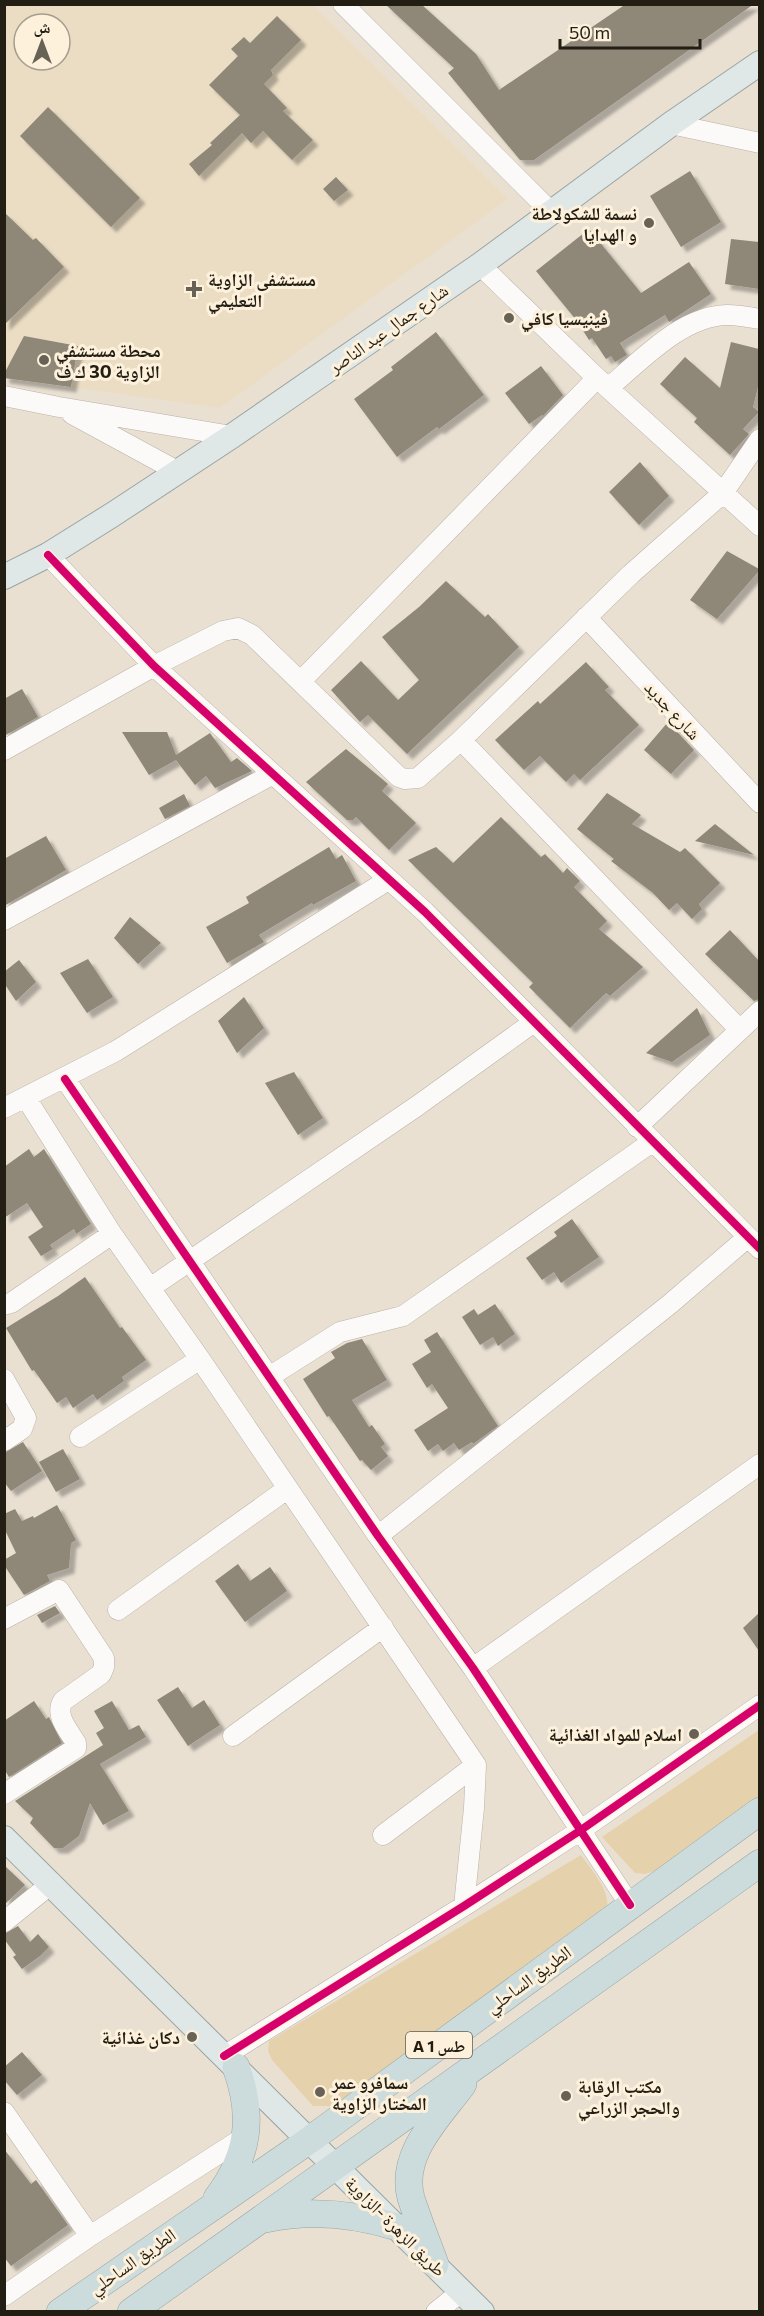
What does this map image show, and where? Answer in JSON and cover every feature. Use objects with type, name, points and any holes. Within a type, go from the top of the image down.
[{"type":"highway","name":"الطريق الساحلي","points":[[60,2312],[311,2139],[759,1811]]},
{"type":"highway","name":"A 1 طس","points":[[131,2312],[759,1863]]},
{"type":"highway","points":[[210,2207],[234,2174],[242,2155],[246,2136],[246,2100],[230,2061]]},
{"type":"highway","points":[[435,2264],[411,2197],[409,2180],[411,2162],[418,2146],[479,2063]]},
{"type":"highway","points":[[258,2221],[305,2213],[328,2213],[351,2215],[397,2226]]},
{"type":"main road","name":"شارع جمال عبد الناصر","points":[[4,577],[48,555],[232,436],[480,265],[671,124],[757,65]]},
{"type":"main road","points":[[757,65],[759,90]]},
{"type":"main road","name":"طريق الزهرة -الزاوية","points":[[4,1838],[311,2139],[482,2312]]},
{"type":"street","points":[[343,4],[552,213]]},
{"type":"street","points":[[671,124],[759,143]]},
{"type":"street","points":[[480,265],[602,383],[759,526]]},
{"type":"street","points":[[301,681],[602,383],[692,323],[710,317],[727,315],[759,319]]},
{"type":"street","points":[[4,396],[232,436]]},
{"type":"street","points":[[59,407],[177,471]]},
{"type":"street","points":[[4,750],[154,666],[230,628],[238,628],[252,634],[399,777],[418,778],[461,740],[639,566],[723,493],[759,439]]},
{"type":"street","points":[[48,555],[154,666],[425,912],[754,1243],[670,1304],[378,1536]]},
{"type":"street","name":"شارع جديد","points":[[586,617],[759,803]]},
{"type":"street","points":[[461,740],[740,1030]]},
{"type":"street","points":[[4,920],[273,774]]},
{"type":"street","points":[[4,1108],[65,1079],[116,1051],[388,880]]},
{"type":"street","points":[[637,1127],[759,1011]]},
{"type":"street","points":[[150,1288],[417,1106],[534,1022]]},
{"type":"street","points":[[65,1079],[378,1536],[473,1668],[630,1905]]},
{"type":"street","points":[[26,1098],[112,1234],[200,1359],[476,1765],[464,1906]]},
{"type":"street","points":[[269,1377],[340,1332],[403,1316],[652,1142]]},
{"type":"street","points":[[4,1305],[11,1303],[112,1234]]},
{"type":"street","points":[[80,1437],[200,1359]]},
{"type":"street","points":[[4,1379],[26,1419],[22,1429],[4,1441]]},
{"type":"street","points":[[473,1668],[759,1464]]},
{"type":"street","points":[[118,1610],[287,1489]]},
{"type":"street","points":[[4,1620],[59,1590],[104,1658],[104,1663],[101,1674],[63,1701],[60,1707],[60,1715],[76,1743],[76,1748],[4,1794]]},
{"type":"street","points":[[233,1736],[383,1627]]},
{"type":"street","points":[[230,2061],[581,1830],[759,1705]]},
{"type":"street","points":[[383,1835],[476,1765]]},
{"type":"street","points":[[4,1922],[52,1883]]},
{"type":"street","points":[[4,2112],[90,2236]]},
{"type":"street","points":[[4,2296],[90,2236],[246,2136]]},
{"type":"street","points":[[435,2312],[461,2292]]},
{"type":"shaded area","name":"مستشفى الزاوية التعليمي","points":[[5,5],[313,5],[508,199],[220,408],[5,378]]},
{"type":"shaded area","points":[[759,1730],[759,1797],[655,1871],[645,1874],[635,1873],[602,1837]]},
{"type":"shaded area","points":[[581,1855],[605,1891],[606,1916],[332,2106],[313,2106],[272,2060],[268,2051],[269,2041]]},
{"type":"building","points":[[385,4],[421,4],[476,54],[499,90],[626,4],[754,4],[534,160],[520,160],[448,73],[454,68]]},
{"type":"building","points":[[277,16],[301,40],[271,70],[273,75],[264,84],[287,108],[283,111],[313,140],[292,160],[263,131],[251,143],[242,133],[199,176],[189,164],[212,145],[210,143],[240,115],[209,85],[238,56],[231,49],[244,37],[250,43]]},
{"type":"building","points":[[48,107],[140,198],[111,227],[20,136]]},
{"type":"building","points":[[690,171],[721,222],[681,247],[650,196]]},
{"type":"building","points":[[336,177],[348,190],[334,201],[323,189]]},
{"type":"building","points":[[4,212],[33,240],[36,238],[64,267],[4,325]]},
{"type":"building","points":[[589,229],[641,293],[689,262],[711,294],[669,322],[665,315],[620,343],[627,355],[615,362],[611,356],[606,359],[592,338],[589,340],[577,321],[536,271]]},
{"type":"building","points":[[731,239],[759,242],[759,289],[725,284]]},
{"type":"building","points":[[436,332],[484,395],[397,457],[354,399],[393,370],[391,367]]},
{"type":"building","name":"محطة مستشفي الزاوية 30 ك ف","points":[[24,336],[78,346],[71,387],[4,378]]},
{"type":"building","points":[[731,342],[759,349],[759,383],[753,407],[759,412],[743,429],[749,434],[730,455],[694,422],[697,418],[660,384],[685,357],[720,388]]},
{"type":"building","points":[[541,366],[563,395],[543,416],[529,424],[505,393]]},
{"type":"building","points":[[640,462],[669,496],[639,525],[609,492]]},
{"type":"building","points":[[727,551],[759,571],[717,619],[690,600]]},
{"type":"building","points":[[446,581],[485,617],[488,614],[519,647],[407,754],[368,715],[360,722],[331,690],[361,661],[398,700],[419,680],[382,637]]},
{"type":"building","points":[[586,662],[609,687],[605,690],[639,725],[580,780],[574,774],[566,782],[540,756],[524,770],[495,740],[538,701],[540,704]]},
{"type":"building","points":[[22,689],[38,717],[4,736],[4,699]]},
{"type":"building","points":[[668,722],[694,750],[671,774],[644,750]]},
{"type":"building","points":[[122,732],[167,732],[176,755],[210,733],[231,762],[237,758],[252,771],[215,788],[206,776],[195,785],[176,760],[149,775]]},
{"type":"building","points":[[346,749],[388,784],[382,791],[416,823],[389,850],[356,817],[353,820],[347,820],[306,782]]},
{"type":"building","points":[[607,793],[641,815],[632,824],[680,852],[685,848],[720,883],[699,904],[702,909],[692,919],[677,903],[669,910],[653,893],[611,861],[614,859],[577,829]]},
{"type":"building","points":[[184,794],[190,806],[165,819],[159,808]]},
{"type":"building","points":[[501,817],[541,857],[545,854],[563,873],[567,868],[580,881],[574,887],[607,921],[599,929],[643,967],[610,996],[606,993],[570,1028],[529,987],[533,983],[408,860],[436,847],[453,863]]},
{"type":"building","points":[[715,824],[754,855],[695,841]]},
{"type":"building","points":[[46,836],[66,870],[4,906],[4,859]]},
{"type":"building","points":[[329,847],[336,859],[342,855],[356,881],[313,905],[312,903],[259,935],[264,942],[227,963],[206,927],[249,903],[246,897]]},
{"type":"building","points":[[130,917],[161,943],[138,964],[114,938]]},
{"type":"building","points":[[730,930],[759,961],[759,999],[754,1001],[705,954]]},
{"type":"building","points":[[88,959],[113,997],[87,1013],[60,973]]},
{"type":"building","points":[[19,960],[36,982],[16,1001],[4,983],[4,972]]},
{"type":"building","points":[[244,997],[264,1028],[237,1053],[218,1021]]},
{"type":"building","points":[[697,1008],[710,1035],[672,1062],[646,1053]]},
{"type":"building","points":[[294,1072],[323,1118],[298,1135],[265,1083]]},
{"type":"building","points":[[29,1149],[34,1157],[44,1149],[91,1224],[76,1234],[74,1229],[50,1245],[53,1249],[41,1256],[28,1237],[43,1227],[27,1203],[4,1218],[4,1167]]},
{"type":"building","points":[[572,1219],[599,1257],[561,1283],[554,1272],[542,1280],[526,1258],[557,1236],[554,1232]]},
{"type":"building","points":[[85,1277],[120,1328],[122,1327],[146,1360],[122,1377],[124,1381],[97,1400],[93,1394],[73,1408],[66,1397],[57,1403],[34,1370],[32,1371],[6,1328]]},
{"type":"building","points":[[495,1304],[515,1334],[498,1346],[493,1337],[480,1345],[462,1317],[474,1309],[478,1315]]},
{"type":"building","points":[[437,1332],[498,1426],[473,1444],[472,1442],[459,1450],[454,1443],[443,1451],[438,1444],[428,1451],[414,1430],[448,1408],[432,1384],[427,1388],[412,1364],[431,1352],[424,1340]]},
{"type":"building","points":[[362,1339],[387,1380],[352,1400],[369,1427],[372,1425],[385,1444],[381,1447],[388,1456],[371,1470],[362,1460],[360,1461],[329,1416],[327,1417],[303,1379],[335,1358],[331,1352],[347,1343]]},
{"type":"building","points":[[23,1442],[42,1471],[11,1491],[4,1482],[4,1453]]},
{"type":"building","points":[[63,1449],[80,1479],[56,1492],[39,1462]]},
{"type":"building","points":[[57,1505],[76,1540],[71,1543],[69,1568],[47,1575],[50,1581],[24,1595],[4,1565],[4,1560],[16,1553],[4,1528],[4,1514],[15,1509],[22,1521],[33,1516],[34,1518]]},
{"type":"building","points":[[238,1564],[250,1581],[270,1567],[287,1591],[245,1622],[215,1581]]},
{"type":"building","points":[[55,1606],[60,1613],[42,1623],[37,1615]]},
{"type":"building","points":[[759,1613],[759,1651],[743,1628]]},
{"type":"building","points":[[178,1687],[192,1708],[204,1700],[220,1725],[188,1746],[157,1700]]},
{"type":"building","points":[[34,1701],[46,1719],[49,1717],[62,1743],[9,1777],[4,1769],[4,1721]]},
{"type":"building","points":[[112,1701],[129,1730],[139,1725],[146,1737],[100,1764],[129,1811],[103,1825],[90,1803],[79,1836],[63,1848],[54,1848],[30,1823],[33,1818],[15,1801],[103,1745],[96,1733],[104,1728],[94,1711]]},
{"type":"building","points":[[4,1865],[25,1885],[4,1905]]},
{"type":"building","points":[[18,1926],[30,1942],[38,1934],[49,1947],[22,1969],[13,1957],[16,1955],[4,1939],[4,1934]]},
{"type":"building","points":[[22,2052],[42,2075],[17,2095],[4,2080],[4,2067]]},
{"type":"building","points":[[4,2149],[31,2184],[36,2180],[68,2225],[11,2266],[4,2257]]},
{"type":"cycle path","points":[[48,555],[154,666],[425,912],[760,1249]]},
{"type":"cycle path","points":[[65,1079],[378,1536],[473,1668],[630,1905]]},
{"type":"cycle path","points":[[224,2056],[581,1830],[760,1705]]},
{"type":"place","name":"نسمة للشكولاطة و الهدايا","points":[[649,223]]},
{"type":"place","name":"مستشفى الزاوية التعليمي","points":[[194,289]]},
{"type":"place","name":"فينيسيا كافي","points":[[509,318]]},
{"type":"place","name":"محطة مستشفي الزاوية 30 ك ف","points":[[44,360]]},
{"type":"place","name":"اسلام للمواد الغذائية","points":[[694,1734]]},
{"type":"place","name":"دكان غذائية","points":[[192,2037]]},
{"type":"place","name":"سمافرو عمر المختار الزاوية","points":[[320,2092]]},
{"type":"place","name":"مكتب الرقابة والحجر الزراعي","points":[[566,2096]]}]
